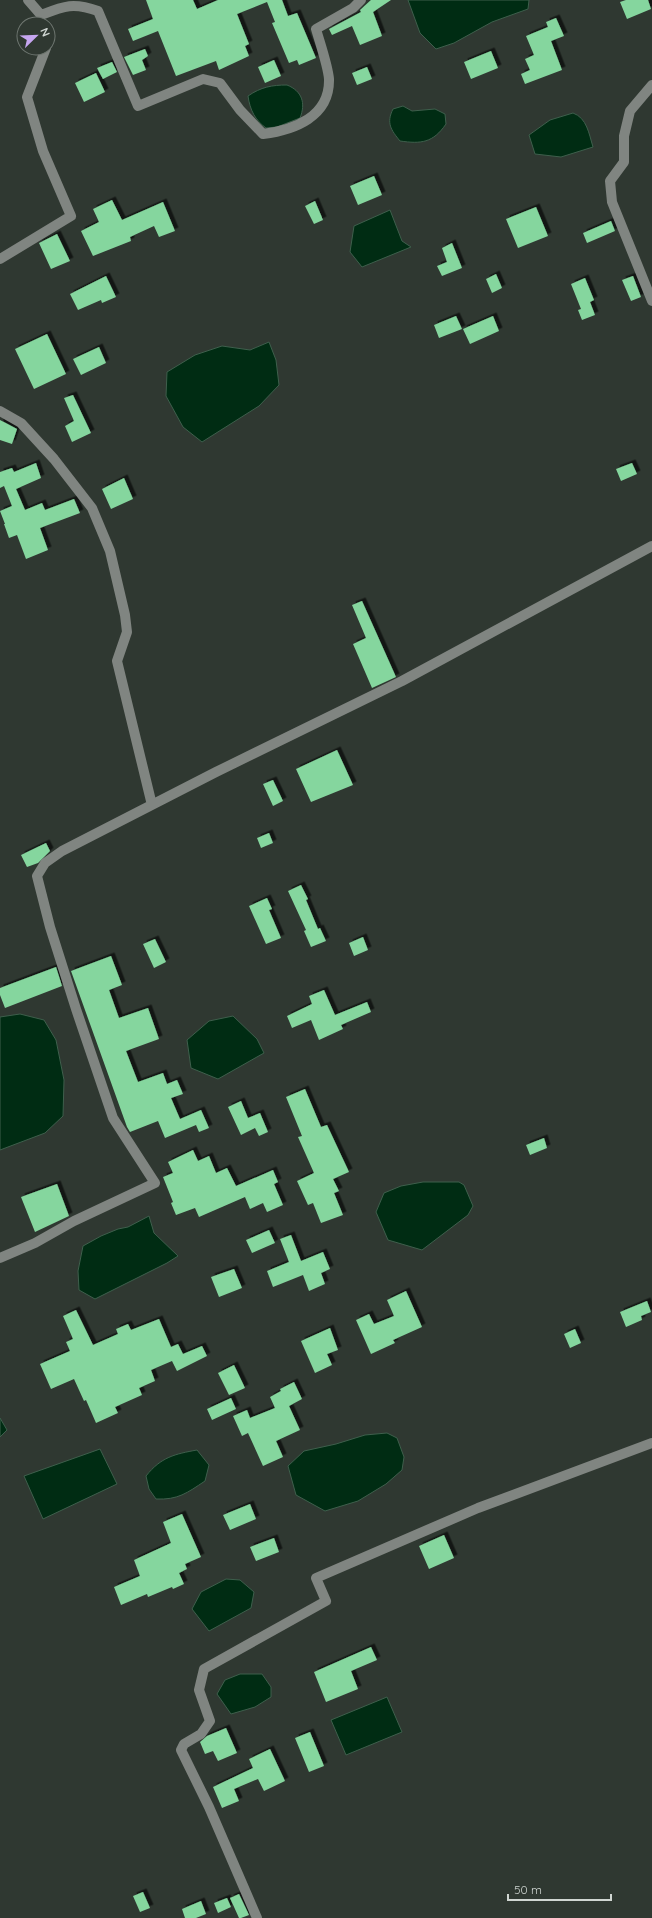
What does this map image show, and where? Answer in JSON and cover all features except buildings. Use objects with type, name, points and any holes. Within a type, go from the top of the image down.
[{"type":"street","points":[[28,0],[39,16]]},
{"type":"street","points":[[46,16],[60,7],[81,5],[98,11],[138,106],[203,79],[220,83],[240,110],[263,134],[280,132],[306,122],[326,101],[329,79],[316,29],[353,8],[362,0]]},
{"type":"street","points":[[0,259],[71,216],[43,151],[27,97],[43,56]]},
{"type":"street","points":[[652,85],[630,111],[624,136],[624,162],[610,181],[612,202],[652,301]]},
{"type":"street","points":[[0,411],[21,423],[54,459],[92,508],[110,551],[125,615],[127,632],[117,661],[152,805]]},
{"type":"street","points":[[0,1258],[35,1243],[74,1221],[155,1183],[113,1118],[50,927],[37,876],[45,863],[62,851],[152,805],[402,681],[652,546]]},
{"type":"street","points":[[257,1918],[209,1807],[181,1750],[184,1744],[201,1734],[210,1721],[199,1690],[204,1669],[326,1601],[316,1578],[478,1508],[652,1443]]},
{"type":"shaded area","points":[[408,0],[529,0],[528,9],[492,22],[454,43],[436,49],[420,33]]},
{"type":"shaded area","points":[[287,85],[296,91],[301,98],[303,107],[300,118],[277,127],[266,128],[259,122],[254,114],[250,106],[248,96],[257,90],[267,87]]},
{"type":"shaded area","points":[[403,106],[412,111],[435,109],[445,114],[446,124],[436,135],[426,141],[400,141],[390,126],[390,118],[393,109]]},
{"type":"shaded area","points":[[573,113],[578,115],[584,123],[589,132],[593,147],[561,157],[535,154],[529,135],[550,120]]},
{"type":"shaded area","points":[[390,210],[402,241],[411,247],[362,267],[350,252],[354,226]]},
{"type":"shaded area","points":[[269,342],[276,360],[279,385],[259,406],[202,442],[183,427],[166,396],[167,372],[195,355],[222,346],[250,350]]},
{"type":"shaded area","points":[[20,1014],[44,1020],[56,1040],[64,1080],[63,1116],[45,1133],[0,1150],[0,1017]]},
{"type":"shaded area","points":[[233,1016],[257,1039],[264,1053],[218,1079],[191,1068],[187,1040],[209,1021]]},
{"type":"shaded area","points":[[423,1182],[459,1182],[464,1185],[473,1206],[468,1215],[422,1250],[388,1240],[376,1212],[384,1193],[401,1186]]},
{"type":"shaded area","points":[[149,1216],[154,1233],[178,1256],[95,1299],[79,1290],[78,1271],[83,1246],[101,1236],[118,1229],[128,1227]]},
{"type":"shaded area","points":[[0,1418],[7,1430],[0,1437]]},
{"type":"shaded area","points":[[387,1433],[397,1438],[404,1457],[402,1470],[386,1484],[358,1501],[325,1511],[296,1495],[288,1466],[304,1451],[336,1444],[365,1435]]},
{"type":"shaded area","points":[[100,1449],[117,1484],[43,1519],[24,1476]]},
{"type":"shaded area","points":[[197,1450],[209,1465],[205,1481],[182,1495],[164,1499],[156,1499],[149,1489],[146,1476],[163,1460],[175,1455]]},
{"type":"shaded area","points":[[226,1579],[240,1580],[254,1592],[251,1608],[209,1631],[192,1609],[201,1592]]},
{"type":"shaded area","points":[[240,1674],[262,1674],[271,1687],[271,1697],[255,1707],[231,1714],[217,1694],[225,1680]]},
{"type":"shaded area","points":[[387,1697],[402,1732],[346,1755],[331,1720]]}]
